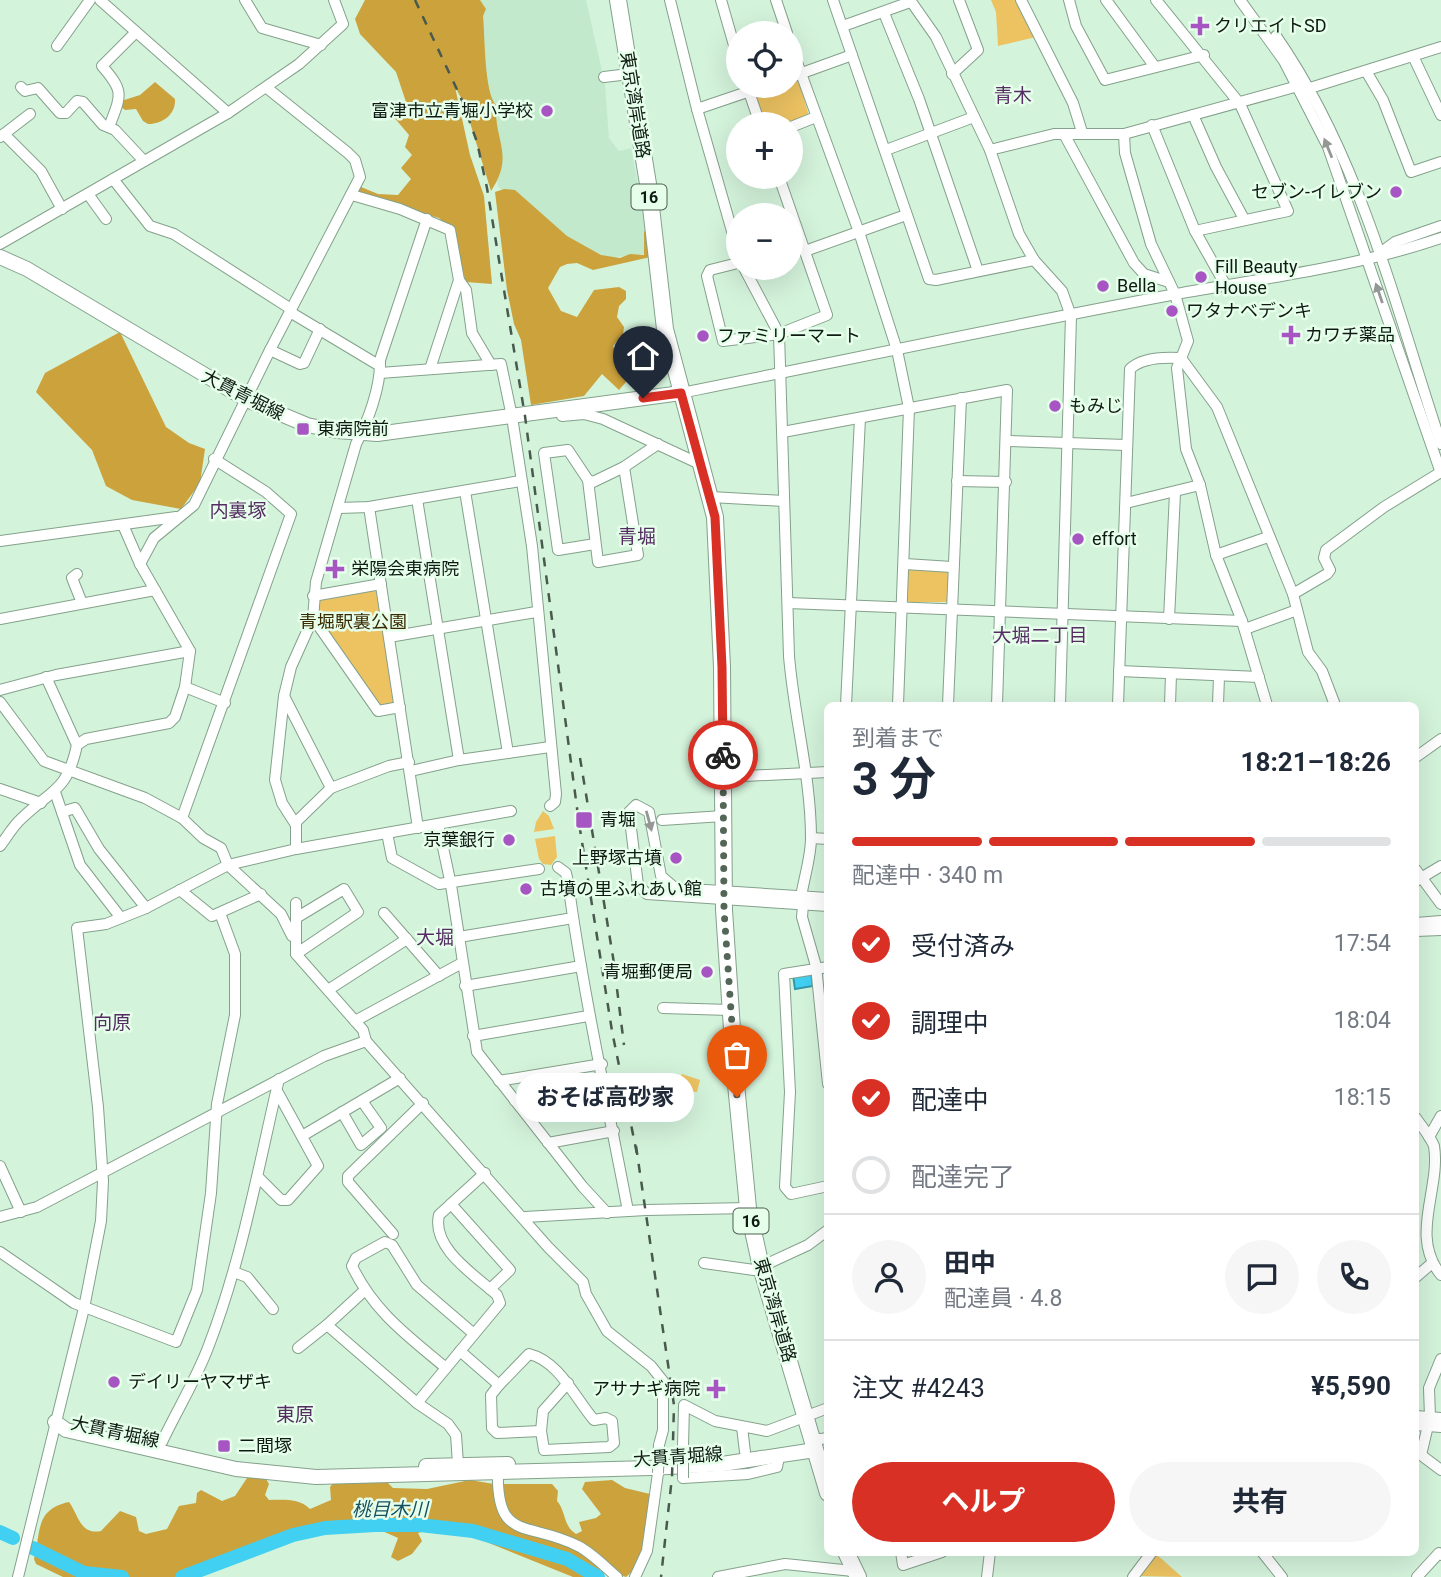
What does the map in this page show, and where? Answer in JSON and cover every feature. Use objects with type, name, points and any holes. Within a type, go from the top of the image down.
[{"type":"highway","name":"東京湾岸道路","points":[[618,0],[649,190],[665,329],[710,497],[718,558],[723,895],[730,1010],[748,1208],[761,1267],[805,1415],[821,1444],[824,1465]]},
{"type":"highway","points":[[848,1556],[856,1574]]},
{"type":"main road","name":"大貫青堀線","points":[[0,257],[27,269],[247,400],[307,425],[363,433],[422,430],[681,393]]},
{"type":"main road","name":"大貫青堀線","points":[[55,1422],[69,1421],[274,1465],[317,1468],[458,1464],[498,1469],[745,1452],[821,1444]]},
{"type":"main road","name":"大貫青堀線","points":[[55,1422],[66,1430],[236,1469],[316,1477],[498,1469],[722,1464],[779,1457],[821,1444]]},
{"type":"street","points":[[57,46],[90,0]]},
{"type":"street","points":[[100,0],[228,113]]},
{"type":"street","points":[[245,0],[262,28],[321,45]]},
{"type":"street","points":[[0,244],[267,88],[343,24],[334,0]]},
{"type":"street","points":[[670,0],[726,210]]},
{"type":"street","points":[[721,0],[727,21]]},
{"type":"street","points":[[776,0],[783,21]]},
{"type":"street","points":[[833,0],[929,279],[936,280],[1034,260]]},
{"type":"street","points":[[951,74],[978,50],[959,0]]},
{"type":"street","points":[[1021,0],[1073,103],[1082,132]]},
{"type":"street","points":[[1081,0],[1070,5],[1076,26],[1105,80],[1204,55]]},
{"type":"street","points":[[1106,0],[1155,68]]},
{"type":"street","points":[[1156,0],[1204,55],[1240,104],[1289,211],[1195,231]]},
{"type":"street","points":[[1240,0],[1304,87]]},
{"type":"street","points":[[1248,0],[1337,139],[1441,472],[1384,507],[1326,550],[1324,558],[1330,570],[1293,594]]},
{"type":"street","points":[[843,26],[884,13],[910,1],[936,37],[951,74],[990,150],[1010,214],[1034,260],[1062,291],[1071,316],[1060,702]]},
{"type":"street","points":[[884,13],[931,133],[978,271]]},
{"type":"street","points":[[109,127],[121,96],[116,82],[102,66],[136,32]]},
{"type":"street","points":[[990,150],[1032,138],[1064,134],[1124,134],[1366,71],[1441,47]]},
{"type":"street","points":[[803,72],[852,55]]},
{"type":"street","points":[[1413,56],[1439,108]]},
{"type":"street","points":[[1366,71],[1387,110],[1410,173],[1441,162]]},
{"type":"street","points":[[604,77],[629,74]]},
{"type":"street","points":[[21,87],[25,91],[38,88],[60,113],[65,113],[77,101],[83,102],[103,125],[109,127],[144,161]]},
{"type":"street","points":[[140,564],[154,538],[176,517],[194,505],[270,350],[360,177],[355,160],[267,88]]},
{"type":"street","points":[[803,90],[859,232],[897,350],[909,408],[898,702]]},
{"type":"street","points":[[697,109],[726,97]]},
{"type":"street","points":[[30,114],[2,135],[41,172],[62,209]]},
{"type":"street","points":[[1193,115],[1216,167],[1244,219]]},
{"type":"street","points":[[803,122],[816,117]]},
{"type":"street","points":[[886,150],[974,117]]},
{"type":"street","points":[[1152,125],[1195,231],[1226,286]]},
{"type":"street","points":[[1064,134],[1134,262],[1143,274],[1169,282]]},
{"type":"street","points":[[1124,134],[1132,183],[1151,244],[1175,295],[1188,341],[1177,368],[1186,449],[1200,485],[1216,555],[1243,625],[1267,700]]},
{"type":"street","points":[[113,179],[150,226],[174,234],[380,369],[501,364],[519,417],[520,481],[532,546],[536,612],[548,692],[550,747],[556,794],[555,802],[550,806]]},
{"type":"street","points":[[726,266],[710,270],[707,276],[723,341],[779,334],[827,314],[783,189]]},
{"type":"street","points":[[88,194],[106,219]]},
{"type":"street","points":[[352,195],[427,219],[450,230],[459,280],[430,369]]},
{"type":"street","points":[[805,251],[906,215]]},
{"type":"street","points":[[296,849],[295,823],[282,803],[275,780],[291,667],[313,618],[313,596],[356,444],[363,433],[427,219]]},
{"type":"street","points":[[1372,256],[1395,242],[1441,226]]},
{"type":"street","points":[[681,393],[1398,253],[1441,238]]},
{"type":"street","points":[[1372,256],[1441,444]]},
{"type":"street","points":[[459,280],[467,290],[472,332],[491,365]]},
{"type":"street","points":[[750,280],[779,334],[793,708],[806,771],[811,838],[802,917],[816,966],[824,1045]]},
{"type":"street","points":[[270,350],[300,364],[304,363],[320,329]]},
{"type":"street","points":[[1118,702],[1130,369],[1136,363],[1165,357],[1181,358]]},
{"type":"street","points":[[1181,358],[1217,407],[1293,594],[1308,652],[1322,671],[1334,702]]},
{"type":"street","points":[[783,432],[1007,390],[1008,440],[997,702]]},
{"type":"street","points":[[948,702],[961,398]]},
{"type":"street","points":[[519,417],[584,414],[702,465]]},
{"type":"street","points":[[846,702],[860,418]]},
{"type":"street","points":[[1008,440],[1126,445]]},
{"type":"street","points":[[588,480],[599,481],[658,444]]},
{"type":"street","points":[[595,544],[558,550],[544,453],[568,450],[588,480],[598,562],[638,555],[624,467]]},
{"type":"street","points":[[182,818],[291,514],[266,492],[215,459]]},
{"type":"street","points":[[339,509],[369,508],[520,481]]},
{"type":"street","points":[[957,481],[1006,482]]},
{"type":"street","points":[[1126,503],[1200,485]]},
{"type":"street","points":[[465,491],[508,752]]},
{"type":"street","points":[[1169,619],[1175,493]]},
{"type":"street","points":[[710,497],[784,501]]},
{"type":"street","points":[[417,499],[459,760]]},
{"type":"street","points":[[369,508],[418,828]]},
{"type":"street","points":[[0,541],[176,517]]},
{"type":"street","points":[[77,745],[86,739],[169,723],[175,717],[185,687],[190,651],[140,564],[123,525]]},
{"type":"street","points":[[1216,555],[1268,537]]},
{"type":"street","points":[[905,564],[952,567]]},
{"type":"street","points":[[77,575],[72,578],[73,584],[82,603]]},
{"type":"street","points":[[313,596],[381,584]]},
{"type":"street","points":[[0,619],[155,590]]},
{"type":"street","points":[[788,603],[1063,612],[1243,625],[1297,610]]},
{"type":"street","points":[[389,637],[536,612]]},
{"type":"street","points":[[313,618],[378,711],[400,707]]},
{"type":"street","points":[[0,690],[46,677],[190,651]]},
{"type":"street","points":[[1119,671],[1259,677]]},
{"type":"street","points":[[1170,702],[1171,674]]},
{"type":"street","points":[[1218,702],[1219,676]]},
{"type":"street","points":[[0,846],[13,828],[55,792],[71,772],[77,745],[46,677]]},
{"type":"street","points":[[185,687],[225,703]]},
{"type":"street","points":[[285,696],[331,788]]},
{"type":"street","points":[[0,702],[44,761],[114,784],[182,818],[204,838],[221,848],[228,865],[281,914],[294,941]]},
{"type":"street","points":[[1419,755],[1441,739]]},
{"type":"street","points":[[295,823],[331,788],[389,766],[410,766],[550,747]]},
{"type":"street","points":[[723,777],[824,772]]},
{"type":"street","points":[[0,789],[41,803]]},
{"type":"street","points":[[55,792],[80,865],[121,918]]},
{"type":"street","points":[[723,895],[673,897],[642,891],[638,885],[628,818],[633,808],[641,806],[649,812],[661,876],[674,888],[824,905]]},
{"type":"street","points":[[62,812],[75,808],[80,813],[99,849],[146,908]]},
{"type":"street","points":[[18,1577],[84,1308],[101,1221],[103,1175],[78,929],[121,918],[146,908],[228,865],[296,849],[511,811]]},
{"type":"street","points":[[662,820],[723,816]]},
{"type":"street","points":[[438,824],[451,885],[477,1052],[607,1213]]},
{"type":"street","points":[[0,825],[13,828]]},
{"type":"street","points":[[387,833],[392,858],[439,884],[451,885],[538,869]]},
{"type":"street","points":[[811,838],[824,839]]},
{"type":"street","points":[[1419,877],[1441,866]]},
{"type":"street","points":[[558,867],[566,873],[588,1016],[602,1064],[628,1211]]},
{"type":"street","points":[[1419,878],[1441,904]]},
{"type":"street","points":[[296,918],[344,889],[358,912],[296,954]]},
{"type":"street","points":[[180,890],[212,916],[261,894]]},
{"type":"street","points":[[802,901],[824,898]]},
{"type":"street","points":[[296,903],[296,954],[363,1030],[366,1041],[583,1282],[586,1294],[607,1331],[651,1366],[663,1381],[663,1430],[647,1551],[635,1577]]},
{"type":"street","points":[[0,1252],[84,1308],[176,1342],[197,1290],[211,1194],[218,1112],[235,1015],[232,941],[220,913]]},
{"type":"street","points":[[384,913],[439,976]]},
{"type":"street","points":[[459,937],[573,918]]},
{"type":"street","points":[[1419,923],[1441,921]]},
{"type":"street","points":[[1419,931],[1441,930]]},
{"type":"street","points":[[328,990],[407,939]]},
{"type":"street","points":[[355,1021],[462,963]]},
{"type":"street","points":[[465,986],[581,966]]},
{"type":"street","points":[[824,967],[784,974],[790,1092],[785,1187],[791,1194],[824,1187]]},
{"type":"street","points":[[663,1008],[730,1010]]},
{"type":"street","points":[[473,1036],[588,1016]]},
{"type":"street","points":[[0,1217],[37,1207],[103,1175],[218,1112],[278,1085],[324,1055],[366,1041]]},
{"type":"street","points":[[499,1081],[602,1064]]},
{"type":"street","points":[[302,1136],[400,1078]]},
{"type":"street","points":[[258,1178],[281,1200],[288,1200],[318,1166],[278,1085]]},
{"type":"street","points":[[162,1442],[208,1349],[234,1272],[278,1085]]},
{"type":"street","points":[[515,1101],[606,1088]]},
{"type":"street","points":[[342,1112],[361,1145],[381,1128],[362,1101]]},
{"type":"street","points":[[393,1234],[348,1182],[348,1176],[423,1103]]},
{"type":"street","points":[[1429,1137],[1441,1116]]},
{"type":"street","points":[[1419,1122],[1429,1137],[1437,1163],[1436,1193],[1429,1213],[1432,1264],[1441,1275]]},
{"type":"street","points":[[548,1143],[614,1131]]},
{"type":"street","points":[[1,1168],[21,1212]]},
{"type":"street","points":[[417,1403],[500,1303],[490,1289],[456,1258],[442,1241],[437,1223],[439,1215],[485,1173]]},
{"type":"street","points":[[451,1204],[510,1270],[490,1289]]},
{"type":"street","points":[[525,1217],[748,1208]]},
{"type":"street","points":[[704,1263],[747,1271],[808,1245],[824,1233]]},
{"type":"street","points":[[446,1368],[378,1309],[364,1291],[352,1266],[356,1258],[385,1242],[391,1245],[417,1285],[474,1335]]},
{"type":"street","points":[[1419,1275],[1432,1264]]},
{"type":"street","points":[[234,1272],[247,1277],[273,1309]]},
{"type":"street","points":[[298,1348],[364,1291]]},
{"type":"street","points":[[327,1325],[417,1403],[448,1424],[456,1435],[458,1464]]},
{"type":"street","points":[[460,1351],[499,1385]]},
{"type":"street","points":[[541,1431],[497,1433],[492,1428],[491,1395],[529,1354],[537,1356],[568,1383],[594,1420],[607,1418],[612,1422],[614,1443],[609,1447],[544,1450],[542,1411],[568,1383]]},
{"type":"street","points":[[1441,1359],[1429,1388],[1433,1421],[1419,1455],[1441,1471]]},
{"type":"street","points":[[779,1457],[777,1467],[748,1474],[683,1478],[684,1405],[715,1421],[775,1430],[805,1415],[824,1410]]},
{"type":"street","points":[[1433,1421],[1441,1427]]},
{"type":"street","points":[[742,1427],[745,1452]]},
{"type":"street","points":[[498,1469],[503,1514],[519,1528],[580,1547],[617,1577]]},
{"type":"street","points":[[1417,1577],[1439,1553],[1441,1555]]},
{"type":"street","points":[[902,1556],[903,1565],[930,1556]]},
{"type":"street","points":[[987,1577],[990,1556]]},
{"type":"street","points":[[1133,1577],[1149,1556]]},
{"type":"street","points":[[1265,1556],[1282,1577]]},
{"type":"street","points":[[718,1577],[785,1564],[856,1574]]},
{"type":"shaded area","points":[[365,0],[480,0],[486,9],[483,16],[487,77],[496,105],[503,157],[502,167],[491,191],[464,103],[455,87],[470,155],[484,196],[492,284],[466,282],[450,229],[439,218],[359,196],[357,189],[361,187],[378,194],[398,195],[411,179],[401,168],[412,155],[405,147],[409,135],[392,115],[406,102],[396,72],[360,34],[355,19]]},
{"type":"shaded area","name":"富津市立青堀小学校","points":[[471,0],[586,0],[605,84],[609,138],[619,151],[631,148],[651,253],[598,259],[498,187]]},
{"type":"shaded area","points":[[155,82],[175,99],[175,104],[168,117],[148,124],[136,109],[125,110],[120,106],[121,101],[140,95]]},
{"type":"shaded area","points":[[515,190],[567,236],[601,255],[620,258],[630,254],[644,255],[644,232],[648,227],[655,256],[593,270],[577,263],[567,264],[560,267],[548,288],[561,311],[577,317],[594,290],[619,287],[626,291],[626,299],[619,306],[617,317],[624,327],[623,335],[613,346],[620,360],[637,347],[659,338],[666,343],[654,362],[639,367],[619,390],[602,374],[584,396],[531,405],[521,340],[514,324],[507,290],[495,192]]},
{"type":"shaded area","points":[[120,332],[166,427],[189,443],[205,449],[200,483],[181,509],[132,500],[106,486],[92,450],[36,392],[45,373]]},
{"type":"shaded area","points":[[249,1475],[266,1479],[269,1484],[265,1495],[269,1500],[296,1501],[310,1509],[331,1500],[330,1487],[334,1482],[388,1483],[393,1488],[427,1489],[470,1480],[494,1484],[552,1484],[558,1491],[557,1501],[567,1523],[576,1534],[582,1531],[579,1522],[601,1514],[582,1489],[585,1482],[612,1480],[625,1488],[650,1494],[642,1550],[639,1560],[626,1577],[600,1568],[600,1577],[573,1577],[474,1537],[428,1530],[418,1533],[422,1541],[412,1554],[398,1561],[391,1557],[398,1538],[355,1524],[333,1525],[313,1535],[252,1549],[198,1574],[177,1577],[63,1577],[36,1564],[34,1559],[41,1523],[50,1510],[58,1505],[69,1502],[81,1523],[89,1530],[101,1531],[120,1511],[136,1517],[139,1531],[146,1534],[167,1529],[179,1506],[196,1503],[197,1493],[201,1490],[222,1501],[235,1496]]},
{"type":"green space","points":[[991,0],[1019,0],[1036,37],[998,46],[996,12]]},
{"type":"green space","points":[[803,95],[809,116],[803,118],[803,112],[760,112],[755,98],[803,98]]},
{"type":"green space","points":[[912,568],[950,572],[949,602],[909,602],[906,599],[908,571]]},
{"type":"green space","name":"青堀駅裏公園","points":[[375,587],[398,705],[379,709],[315,616],[316,599]]},
{"type":"green space","points":[[543,811],[549,816],[554,829],[534,832],[536,822]]},
{"type":"green space","points":[[555,836],[557,857],[551,865],[543,864],[539,859],[535,839]]},
{"type":"green space","points":[[682,1074],[700,1080],[697,1092],[687,1091],[676,1085]]},
{"type":"green space","points":[[1154,1556],[1158,1556],[1182,1577],[1139,1576]]},
{"type":"water","points":[[811,972],[813,986],[795,989],[793,975]]},
{"type":"waterway","name":"桃目木川","points":[[182,1577],[293,1535],[325,1528],[375,1525],[420,1525],[473,1531],[567,1559],[598,1577]]},
{"type":"waterway","name":"桃目木川","points":[[0,1532],[13,1538]]},
{"type":"waterway","name":"桃目木川","points":[[33,1548],[84,1573],[122,1577]]},
{"type":"railway","points":[[415,0],[461,98],[477,142],[487,188],[525,416],[579,823],[612,1031],[637,1154]]},
{"type":"railway","points":[[580,758],[613,957],[624,1045]]},
{"type":"railway","points":[[636,1146],[674,1405],[672,1477],[661,1577]]},
{"type":"way so far","points":[[723,755],[724,910],[737,1097]]},
{"type":"place","name":"クリエイトSD","points":[[1200,26]]},
{"type":"place","name":"富津市立青堀小学校","points":[[547,111]]},
{"type":"place","name":"セブン-イレブン","points":[[1396,192]]},
{"type":"place","name":"Fill Beauty House","points":[[1201,277]]},
{"type":"place","name":"Bella","points":[[1103,286]]},
{"type":"place","name":"ワタナベデンキ","points":[[1172,311]]},
{"type":"place","name":"カワチ薬品","points":[[1291,335]]},
{"type":"place","name":"ファミリーマート","points":[[703,336]]},
{"type":"place","name":"もみじ","points":[[1055,406]]},
{"type":"place","name":"東病院前","points":[[303,429]]},
{"type":"place","name":"effort","points":[[1078,539]]},
{"type":"place","name":"栄陽会東病院","points":[[335,569]]},
{"type":"place","name":"青堀","points":[[584,820]]},
{"type":"place","name":"京葉銀行","points":[[509,840]]},
{"type":"place","name":"上野塚古墳","points":[[676,858]]},
{"type":"place","name":"古墳の里ふれあい館","points":[[526,889]]},
{"type":"place","name":"青堀郵便局","points":[[707,972]]},
{"type":"place","name":"おそば高砂家","points":[[737,1097]]},
{"type":"place","name":"デイリーヤマザキ","points":[[114,1382]]},
{"type":"place","name":"アサナギ病院","points":[[716,1389]]},
{"type":"place","name":"二間塚","points":[[224,1446]]},
{"type":"district","name":"青木","points":[[1013,95]]},
{"type":"district","name":"内裏塚","points":[[238,510]]},
{"type":"district","name":"青堀","points":[[637,536]]},
{"type":"district","name":"大堀二丁目","points":[[1040,635]]},
{"type":"district","name":"大堀","points":[[435,937]]},
{"type":"district","name":"向原","points":[[112,1022]]},
{"type":"district","name":"東原","points":[[295,1414]]},
{"type":"route","points":[[643,398],[681,393],[715,517],[723,755]]}]
